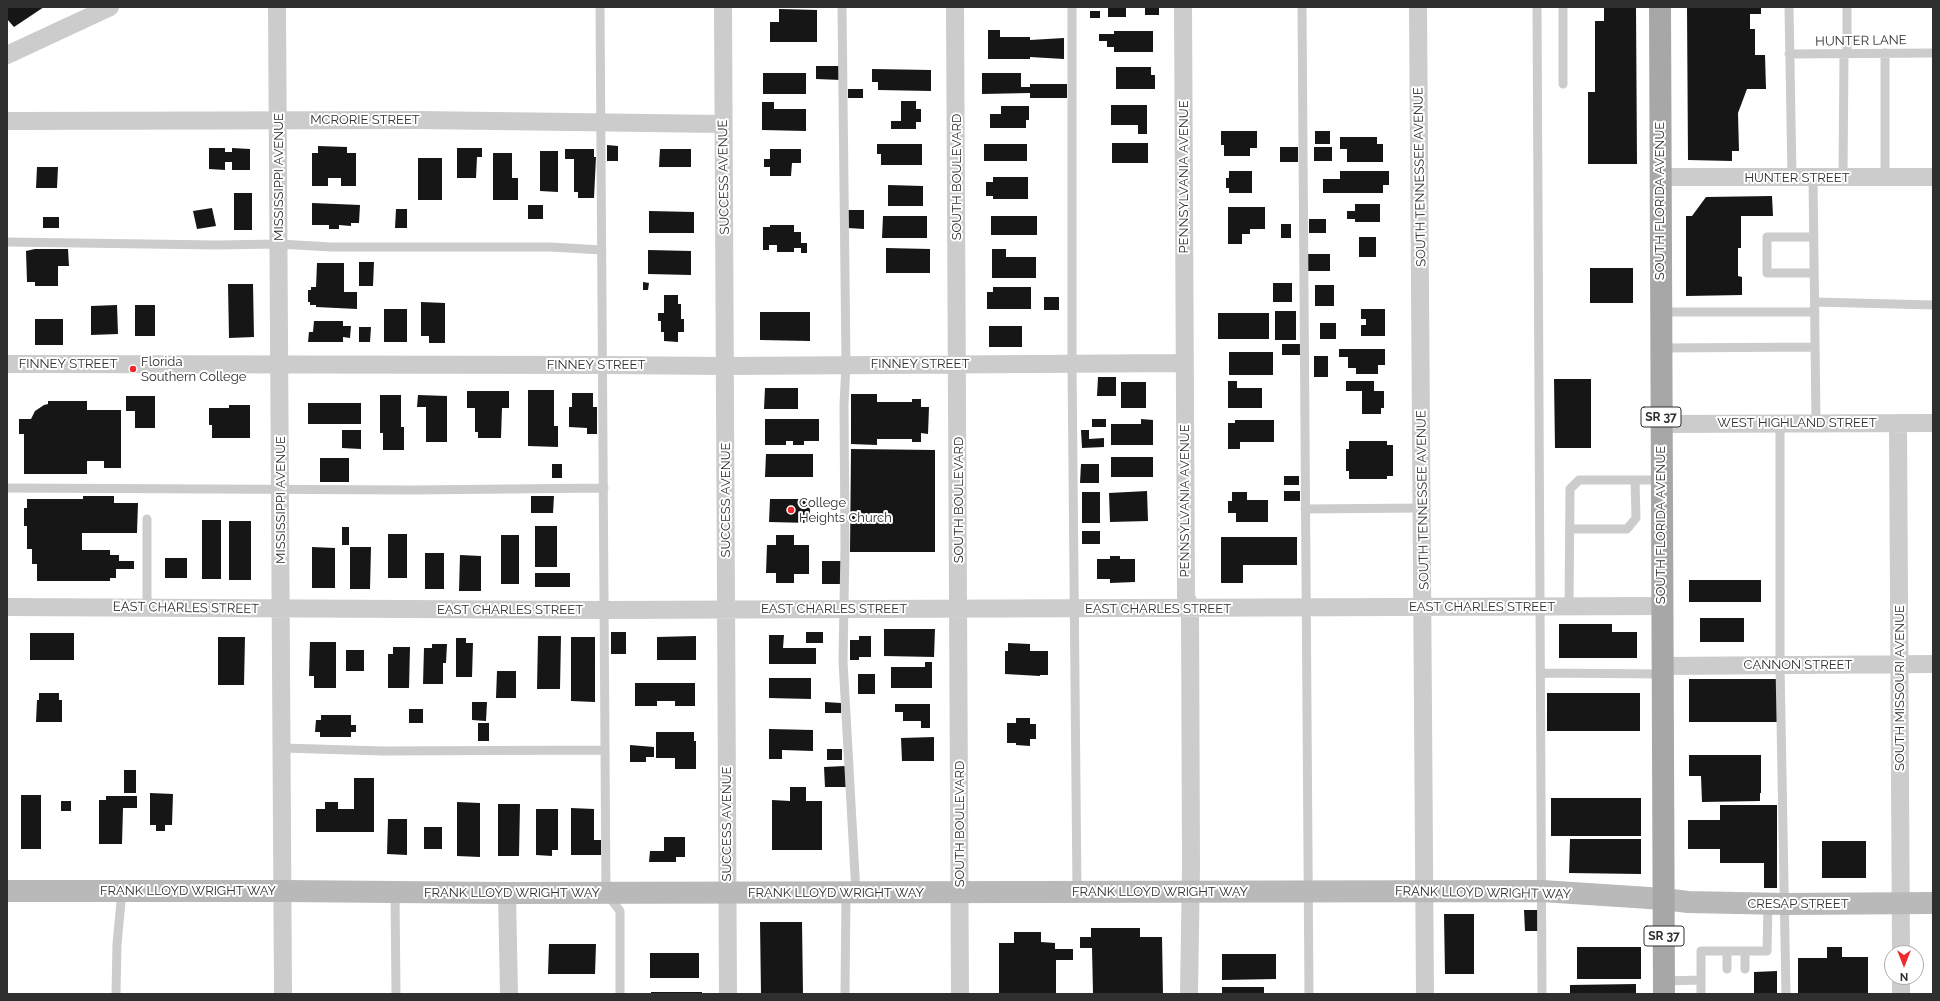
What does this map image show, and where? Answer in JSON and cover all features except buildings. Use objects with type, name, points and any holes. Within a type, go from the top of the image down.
[{"type":"main road","name":"SOUTH FLORIDA AVENUE","points":[[1660,7],[1664,987]]},
{"type":"street","points":[[7,55],[110,7]]},
{"type":"street","name":"MISSISSIPPI AVENUE","points":[[277,7],[284,994]]},
{"type":"street","name":"SUCCESS AVENUE","points":[[723,7],[728,994]]},
{"type":"street","name":"SOUTH BOULEVARD","points":[[955,7],[960,994]]},
{"type":"street","name":"PENNSYLVANIA AVENUE","points":[[1182,7],[1186,596],[1190,607],[1191,867],[1189,994]]},
{"type":"street","name":"SOUTH TENNESSEE AVENUE","points":[[1418,7],[1426,994]]},
{"type":"street","name":"MCRORIE STREET","points":[[7,121],[279,120],[723,124]]},
{"type":"street","name":"HUNTER STREET","points":[[1660,177],[1933,177]]},
{"type":"street","name":"FINNEY STREET","points":[[7,364],[725,366],[846,364],[1185,363]]},
{"type":"street","name":"SOUTH MISSOURI AVENUE","points":[[1898,423],[1901,945]]},
{"type":"street","name":"WEST HIGHLAND STREET","points":[[1661,424],[1933,423]]},
{"type":"street","name":"EAST CHARLES STREET","points":[[7,607],[844,610],[959,608],[1190,607],[1208,609],[1662,606]]},
{"type":"street","name":"CANNON STREET","points":[[1663,670],[1780,665],[1933,664]]},
{"type":"street","name":"FRANK LLOYD WRIGHT WAY","points":[[7,891],[960,893],[1542,891],[1664,899]]},
{"type":"street","points":[[507,893],[509,994]]},
{"type":"street","name":"CRESAP STREET","points":[[1664,899],[1688,902],[1776,904],[1933,903]]},
{"type":"lane","points":[[600,7],[602,122],[602,365],[606,893],[620,911],[620,994]]},
{"type":"lane","points":[[842,7],[846,364],[844,404],[845,547],[843,660],[851,893],[846,994]]},
{"type":"lane","points":[[1072,7],[1072,364],[1077,892]]},
{"type":"lane","points":[[1302,7],[1309,994]]},
{"type":"lane","points":[[1537,7],[1542,994]]},
{"type":"lane","points":[[1563,7],[1563,84]]},
{"type":"lane","points":[[1789,7],[1792,178]]},
{"type":"lane","points":[[1843,177],[1847,7]]},
{"type":"lane","points":[[1885,53],[1885,177]]},
{"type":"lane","name":"HUNTER LANE","points":[[1789,54],[1933,53]]},
{"type":"lane","points":[[1813,177],[1816,423]]},
{"type":"lane","points":[[1814,237],[1767,237],[1767,273],[1814,273]]},
{"type":"lane","points":[[7,242],[217,246],[279,244],[331,247],[550,247],[602,250]]},
{"type":"lane","points":[[1661,312],[1933,305]]},
{"type":"lane","points":[[1661,348],[1815,347]]},
{"type":"lane","points":[[1780,423],[1780,665],[1776,904],[1786,994]]},
{"type":"lane","points":[[1569,607],[1570,489],[1579,480],[1661,480]]},
{"type":"lane","points":[[1570,529],[1627,529],[1636,518],[1635,480]]},
{"type":"lane","points":[[7,488],[421,490],[604,488]]},
{"type":"lane","points":[[1305,509],[1423,508]]},
{"type":"lane","points":[[147,520],[147,608]]},
{"type":"lane","points":[[1541,672],[1663,670]]},
{"type":"lane","points":[[283,748],[383,751],[605,750]]},
{"type":"lane","points":[[116,994],[117,944],[122,891]]},
{"type":"lane","points":[[394,892],[396,994]]},
{"type":"lane","points":[[1701,994],[1701,951],[1767,951],[1776,904]]},
{"type":"lane","points":[[1727,951],[1727,969]]},
{"type":"lane","points":[[1745,951],[1745,969]]},
{"type":"lane","points":[[1664,987],[1701,980]]},
{"type":"place","name":"Florida Southern College","points":[[133,369]]},
{"type":"place","name":"College Heights Church","points":[[791,510]]}]
